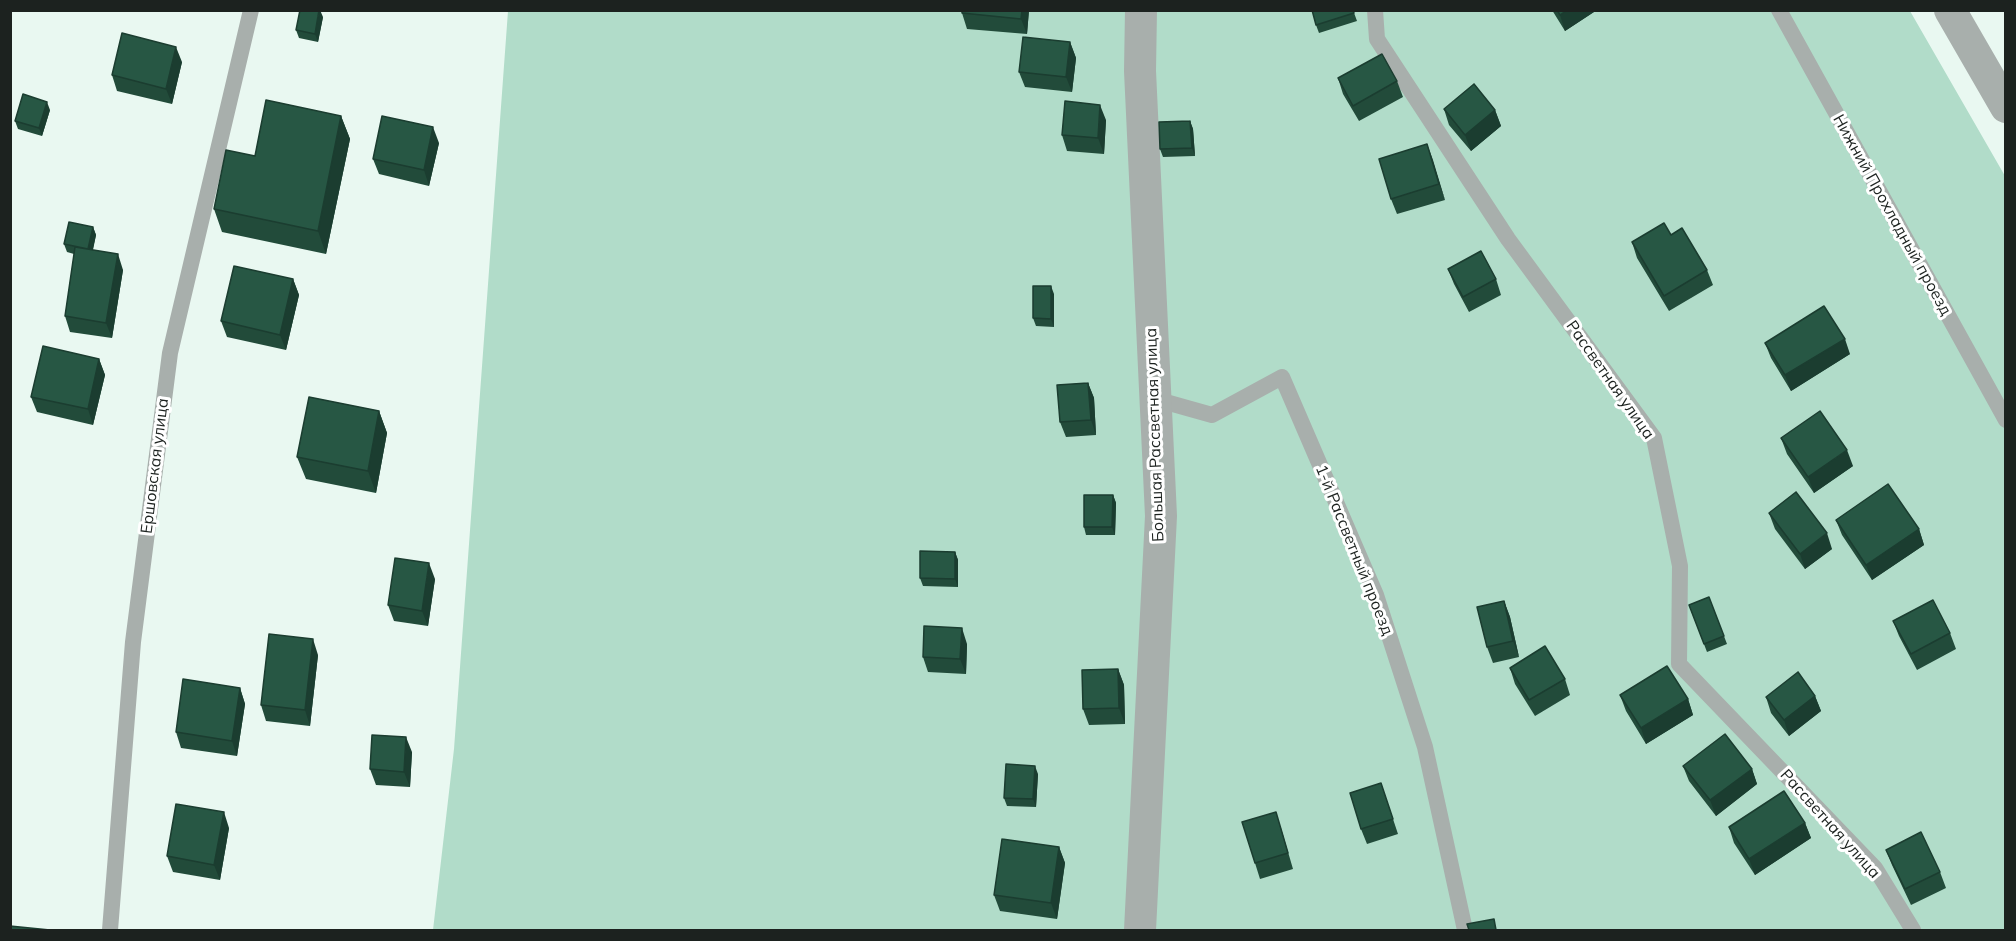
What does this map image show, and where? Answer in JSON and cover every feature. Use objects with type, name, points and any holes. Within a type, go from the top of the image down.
[{"type":"street","name":"Большая Рассветная улица","points":[[1140,930],[1161,516],[1140,71],[1141,10]]},
{"type":"street","points":[[1950,10],[2006,107]]},
{"type":"lane","name":"Ершовская улица","points":[[110,930],[133,642],[170,353],[251,10]]},
{"type":"lane","name":"Рассветная улица","points":[[1375,10],[1377,39],[1488,209],[1654,438],[1680,566],[1679,664],[1875,868],[1913,930]]},
{"type":"lane","name":"Нижний Прохладный проезд","points":[[1779,10],[2006,420]]},
{"type":"lane","name":"1-й Рассветный проезд","points":[[1155,399],[1212,415],[1282,377],[1383,617],[1425,747],[1465,930]]},
{"type":"green space","points":[[508,11],[1910,11],[2005,176],[2005,930],[433,930],[454,749]]},
{"type":"building","points":[[300,10],[319,10],[315,34],[296,30]]},
{"type":"building","points":[[962,10],[1022,10],[1021,19],[962,13]]},
{"type":"building","points":[[1312,10],[1353,10],[1354,13],[1316,25]]},
{"type":"building","points":[[1557,10],[1567,10],[1560,15]]},
{"type":"building","points":[[122,33],[176,47],[166,89],[112,75]]},
{"type":"building","points":[[1023,37],[1070,42],[1066,77],[1019,72]]},
{"type":"building","points":[[1382,54],[1397,81],[1353,106],[1338,78]]},
{"type":"building","points":[[1474,84],[1495,110],[1465,135],[1444,109]]},
{"type":"building","points":[[23,94],[47,102],[39,128],[15,121]]},
{"type":"building","points":[[266,100],[341,116],[318,231],[214,209],[226,150],[255,156]]},
{"type":"building","points":[[1065,101],[1100,105],[1098,138],[1062,135]]},
{"type":"building","points":[[382,116],[433,127],[424,170],[373,159]]},
{"type":"building","points":[[1190,121],[1192,148],[1160,149],[1159,122]]},
{"type":"building","points":[[1427,144],[1439,184],[1391,199],[1379,159]]},
{"type":"building","points":[[69,222],[93,227],[88,249],[64,244]]},
{"type":"building","points":[[1664,223],[1671,235],[1682,228],[1707,270],[1664,296],[1632,242]]},
{"type":"building","points":[[75,247],[118,254],[106,323],[65,316]]},
{"type":"building","points":[[1481,251],[1496,279],[1463,297],[1448,269]]},
{"type":"building","points":[[234,266],[293,279],[280,335],[221,321]]},
{"type":"building","points":[[1033,286],[1051,286],[1051,319],[1033,318]]},
{"type":"building","points":[[1824,306],[1845,339],[1785,375],[1765,343]]},
{"type":"building","points":[[43,346],[99,359],[88,409],[31,397]]},
{"type":"building","points":[[1088,383],[1091,420],[1060,422],[1057,385]]},
{"type":"building","points":[[309,397],[379,411],[368,471],[297,457]]},
{"type":"building","points":[[1820,411],[1847,450],[1808,477],[1781,438]]},
{"type":"building","points":[[1888,484],[1919,529],[1866,565],[1836,520]]},
{"type":"building","points":[[1796,492],[1827,533],[1800,554],[1769,513]]},
{"type":"building","points":[[1084,495],[1113,495],[1112,527],[1084,527]]},
{"type":"building","points":[[920,551],[955,552],[955,579],[920,578]]},
{"type":"building","points":[[395,558],[429,563],[422,611],[388,605]]},
{"type":"building","points":[[1709,597],[1724,636],[1704,644],[1689,605]]},
{"type":"building","points":[[1933,600],[1950,633],[1911,654],[1893,621]]},
{"type":"building","points":[[1504,601],[1513,641],[1487,647],[1477,607]]},
{"type":"building","points":[[924,626],[962,628],[960,659],[923,657]]},
{"type":"building","points":[[269,634],[313,639],[305,710],[261,705]]},
{"type":"building","points":[[1545,646],[1565,679],[1529,700],[1510,668]]},
{"type":"building","points":[[1667,666],[1688,699],[1641,728],[1620,695]]},
{"type":"building","points":[[1118,669],[1119,708],[1083,709],[1082,670]]},
{"type":"building","points":[[1798,672],[1815,696],[1784,720],[1766,697]]},
{"type":"building","points":[[183,679],[240,688],[232,741],[176,732]]},
{"type":"building","points":[[1725,734],[1752,769],[1710,800],[1683,766]]},
{"type":"building","points":[[372,735],[406,737],[404,772],[370,769]]},
{"type":"building","points":[[1006,764],[1035,766],[1033,799],[1004,798]]},
{"type":"building","points":[[1381,783],[1393,819],[1361,829],[1350,793]]},
{"type":"building","points":[[1784,791],[1805,823],[1749,859],[1729,827]]},
{"type":"building","points":[[176,804],[224,812],[214,865],[167,856]]},
{"type":"building","points":[[1276,812],[1288,853],[1255,863],[1242,822]]},
{"type":"building","points":[[1921,832],[1940,872],[1905,889],[1886,850]]},
{"type":"building","points":[[1002,839],[1059,847],[1051,903],[994,895]]},
{"type":"building","points":[[1494,919],[1496,930],[1469,930],[1467,924]]},
{"type":"building","points":[[10,926],[50,930],[10,930]]}]
